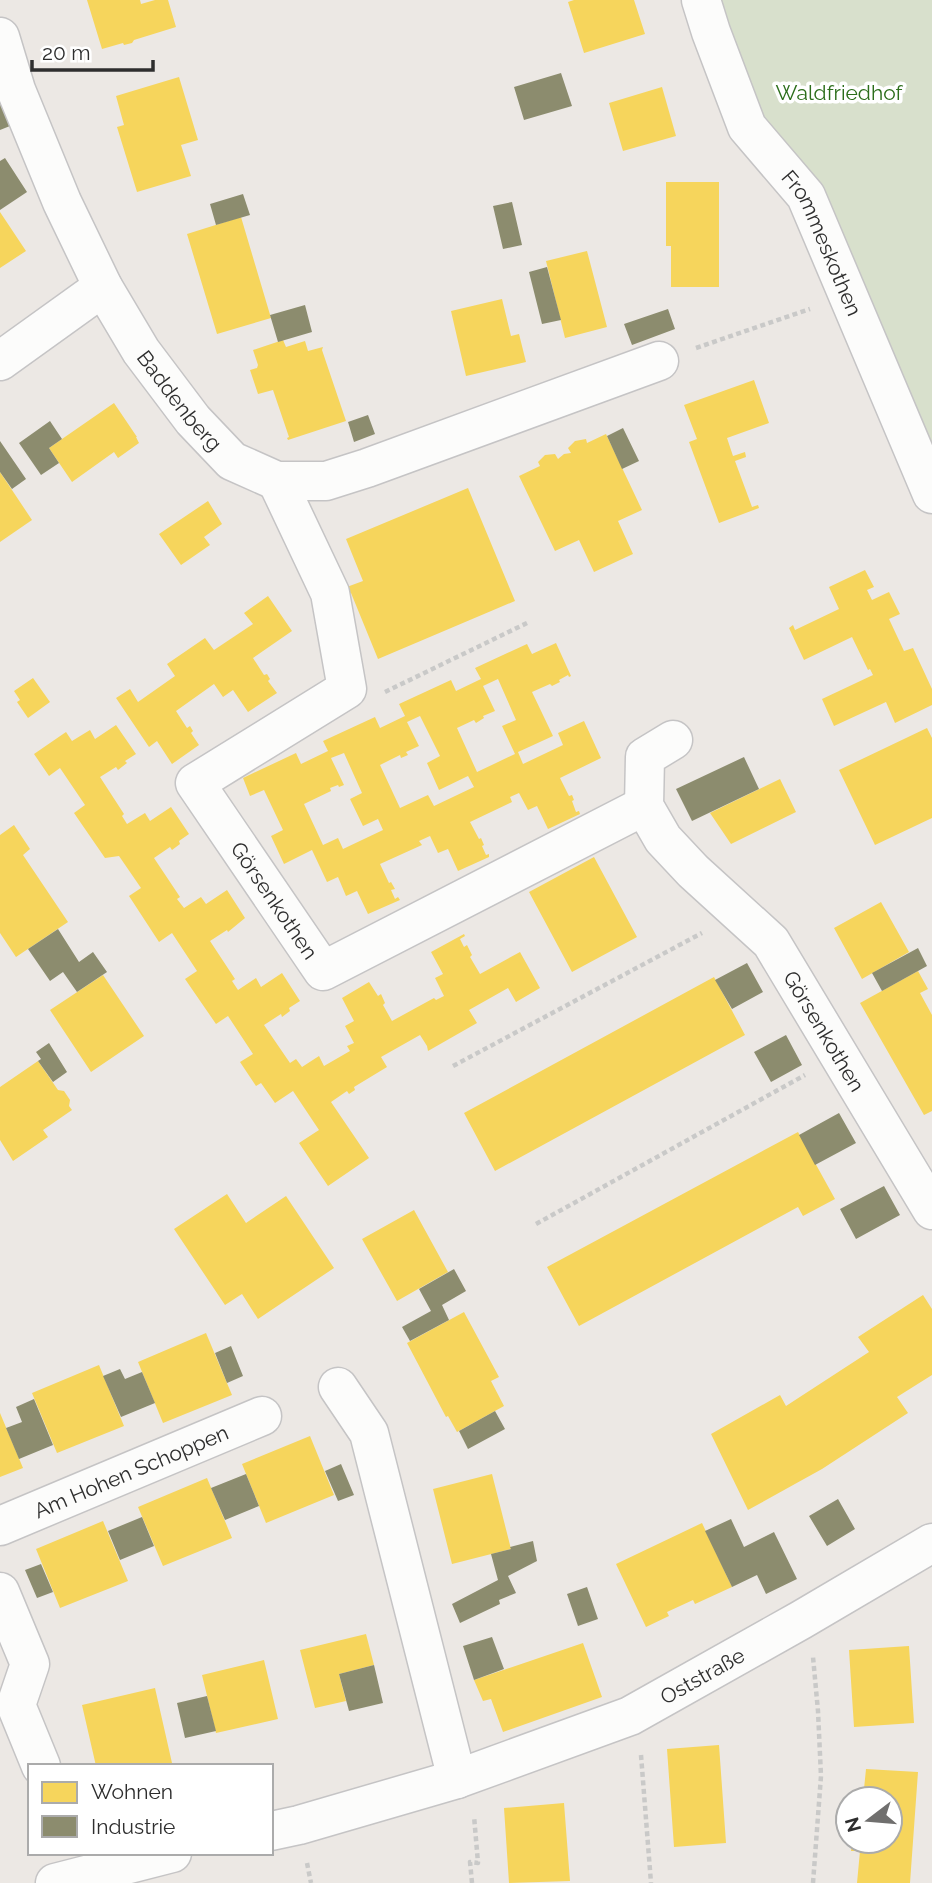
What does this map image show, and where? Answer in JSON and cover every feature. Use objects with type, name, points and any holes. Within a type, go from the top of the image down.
[{"type":"street","name":"Frommeskothen","points":[[701,0],[747,127],[806,196],[932,494]]},
{"type":"street","name":"Baddenberg","points":[[0,37],[16,90],[62,202],[103,287],[141,351],[193,420],[232,461],[277,481],[326,481],[659,361]]},
{"type":"street","points":[[0,361],[103,287]]},
{"type":"street","points":[[277,481],[330,593],[347,689]]},
{"type":"street","name":"Görsenkothen","points":[[347,689],[195,783],[323,971],[644,806],[663,839],[692,871],[771,942],[932,1210]]},
{"type":"street","points":[[644,806],[645,757],[673,740]]},
{"type":"street","points":[[338,1387],[369,1433],[461,1777]]},
{"type":"street","name":"Am Hohen Schoppen","points":[[0,1526],[262,1416]]},
{"type":"street","name":"Oststraße","points":[[273,1831],[461,1777],[630,1716],[932,1543]]},
{"type":"street","points":[[0,1592],[30,1664],[16,1705],[40,1764]]},
{"type":"street","points":[[73,1870],[160,1855]]},
{"type":"path","points":[[659,361],[848,296]]},
{"type":"path","points":[[347,689],[362,695],[376,695],[527,623]]},
{"type":"path","points":[[453,1066],[740,913]]},
{"type":"path","points":[[536,1224],[839,1056]]},
{"type":"path","points":[[801,1620],[813,1647],[821,1776],[813,1883]]},
{"type":"path","points":[[630,1716],[641,1756],[651,1883]]},
{"type":"path","points":[[461,1777],[472,1796],[478,1863],[470,1862],[472,1883]]},
{"type":"green space","name":"Waldfriedhof","points":[[701,0],[932,0],[932,494],[806,196],[747,127]]},
{"type":"building: Wohnen","points":[[87,0],[140,0],[141,4],[168,0],[176,27],[134,40],[132,43],[102,49]]},
{"type":"building: Wohnen","points":[[634,0],[645,34],[584,53],[568,2]]},
{"type":"building: Wohnen","points":[[179,77],[198,140],[181,145],[191,176],[137,192],[117,127],[124,125],[116,96]]},
{"type":"building: Wohnen","points":[[662,87],[676,136],[623,151],[609,103]]},
{"type":"building: Wohnen","points":[[666,182],[719,182],[719,287],[671,287],[671,246],[666,246]]},
{"type":"building: Wohnen","points":[[0,212],[26,251],[0,268]]},
{"type":"building: Wohnen","points":[[241,217],[271,318],[217,334],[187,234]]},
{"type":"building: Wohnen","points":[[587,251],[607,327],[565,338],[546,261]]},
{"type":"building: Wohnen","points":[[502,299],[511,336],[519,334],[526,362],[466,376],[451,311]]},
{"type":"building: Wohnen","points":[[283,340],[286,347],[305,341],[308,351],[323,347],[346,421],[288,440],[273,390],[258,394],[250,370],[258,365],[253,350]]},
{"type":"building: Wohnen","points":[[754,380],[769,423],[727,438],[733,456],[745,452],[746,457],[735,461],[752,507],[758,505],[759,508],[719,523],[689,442],[697,439],[684,405]]},
{"type":"building: Wohnen","points":[[114,403],[139,443],[118,458],[114,452],[72,482],[49,448]]},
{"type":"building: Wohnen","points":[[606,434],[642,510],[618,521],[633,554],[594,572],[579,540],[555,551],[519,476],[540,466],[538,462],[545,455],[555,454],[558,459],[571,453],[568,448],[575,441],[586,439],[587,443]]},
{"type":"building: Wohnen","points":[[0,472],[32,520],[0,542]]},
{"type":"building: Wohnen","points":[[468,488],[515,601],[378,659],[351,593],[347,594],[344,588],[363,581],[346,539]]},
{"type":"building: Wohnen","points":[[208,501],[222,524],[204,537],[210,545],[181,565],[159,534]]},
{"type":"building: Wohnen","points":[[865,570],[874,587],[867,590],[872,600],[889,592],[900,614],[889,619],[904,651],[913,648],[932,689],[932,705],[895,723],[886,702],[834,726],[822,699],[873,675],[852,637],[804,660],[789,628],[793,625],[795,630],[839,609],[829,587]]},
{"type":"building: Wohnen","points":[[268,596],[292,631],[253,658],[264,675],[267,674],[270,679],[268,681],[277,693],[248,712],[233,690],[223,697],[214,684],[176,711],[187,728],[190,726],[199,745],[172,764],[157,741],[149,747],[116,698],[130,689],[138,702],[175,676],[167,664],[205,638],[214,650],[253,624],[244,613]]},
{"type":"building: Wohnen","points":[[556,643],[571,676],[532,692],[553,736],[518,752],[523,764],[563,745],[558,733],[584,721],[601,758],[560,778],[569,796],[572,795],[576,812],[579,811],[580,814],[548,829],[537,806],[528,810],[519,793],[510,797],[512,802],[470,822],[489,857],[458,871],[448,849],[438,853],[430,836],[419,841],[422,845],[380,864],[395,889],[391,890],[395,899],[398,897],[400,900],[368,914],[357,891],[346,896],[338,877],[327,882],[312,850],[284,864],[271,836],[283,830],[264,790],[250,796],[243,778],[296,753],[301,764],[328,751],[323,741],[375,717],[380,728],[405,716],[399,704],[451,680],[456,691],[481,679],[475,668],[527,644],[532,654]],"holes":[[[498,679],[516,720],[502,726],[515,754],[477,772],[457,728],[474,720],[476,723],[484,718],[483,716],[495,711],[483,686]],[[420,716],[440,756],[427,763],[439,790],[468,776],[474,787],[434,806],[428,795],[400,808],[380,765],[400,755],[401,758],[408,755],[406,752],[419,746],[407,722]],[[344,753],[362,793],[350,799],[363,826],[378,819],[383,830],[343,849],[338,838],[323,845],[304,804],[331,791],[330,788],[344,785],[331,758]]]},
{"type":"building: Wohnen","points":[[33,678],[50,702],[28,718],[17,702],[20,700],[14,691]]},
{"type":"building: Wohnen","points":[[116,725],[136,754],[118,770],[116,767],[100,777],[124,814],[122,816],[127,824],[145,813],[150,821],[171,807],[189,834],[172,850],[170,847],[154,858],[180,897],[177,899],[184,908],[201,897],[206,904],[227,890],[245,918],[228,932],[227,930],[210,941],[235,979],[232,981],[238,990],[256,978],[261,987],[282,973],[300,1001],[282,1017],[281,1014],[264,1025],[290,1063],[296,1059],[302,1067],[319,1056],[324,1066],[350,1051],[347,1046],[354,1043],[345,1026],[354,1021],[342,998],[369,982],[378,996],[381,994],[385,1003],[383,1005],[392,1021],[434,998],[436,1000],[444,996],[435,978],[443,974],[431,952],[464,934],[460,939],[464,947],[467,945],[472,955],[470,957],[480,974],[520,952],[540,988],[516,1002],[508,988],[469,1010],[477,1023],[428,1051],[420,1035],[381,1057],[387,1067],[354,1087],[355,1090],[349,1094],[347,1091],[331,1102],[369,1158],[328,1186],[299,1143],[319,1130],[293,1091],[275,1103],[261,1083],[256,1086],[240,1062],[253,1054],[228,1016],[216,1024],[185,979],[197,971],[172,933],[159,942],[129,896],[141,888],[119,856],[105,858],[74,813],[85,805],[60,768],[49,776],[34,754],[66,732],[72,741],[90,730],[95,739]]},
{"type":"building: Wohnen","points":[[927,728],[932,738],[932,818],[875,845],[839,770]]},
{"type":"building: Wohnen","points":[[780,779],[796,812],[731,844],[710,813]]},
{"type":"building: Wohnen","points":[[14,825],[30,849],[23,855],[68,922],[16,957],[0,933],[0,835]]},
{"type":"building: Wohnen","points":[[594,857],[637,937],[572,972],[529,892]]},
{"type":"building: Wohnen","points":[[881,902],[909,952],[862,979],[834,928]]},
{"type":"building: Wohnen","points":[[918,971],[928,989],[920,993],[932,1015],[932,1111],[924,1115],[860,1003]]},
{"type":"building: Wohnen","points":[[103,975],[144,1036],[91,1072],[50,1010]]},
{"type":"building: Wohnen","points":[[714,977],[745,1035],[495,1171],[464,1113]]},
{"type":"building: Wohnen","points":[[38,1061],[58,1090],[64,1091],[72,1110],[43,1130],[48,1137],[13,1161],[0,1140],[0,1087]]},
{"type":"building: Wohnen","points":[[798,1132],[835,1199],[803,1216],[798,1207],[579,1326],[547,1267]]},
{"type":"building: Wohnen","points":[[227,1194],[246,1223],[286,1196],[334,1268],[258,1319],[242,1294],[225,1305],[174,1229]]},
{"type":"building: Wohnen","points":[[414,1210],[448,1272],[397,1301],[362,1239]]},
{"type":"building: Wohnen","points":[[923,1295],[932,1309],[932,1375],[897,1397],[908,1413],[822,1469],[748,1510],[711,1434],[780,1395],[786,1406],[869,1352],[858,1337]]},
{"type":"building: Wohnen","points":[[464,1312],[499,1377],[491,1381],[504,1406],[457,1432],[448,1416],[446,1417],[407,1343]]},
{"type":"building: Wohnen","points":[[206,1333],[232,1395],[163,1423],[138,1362]]},
{"type":"building: Wohnen","points":[[99,1365],[124,1426],[57,1453],[32,1393]]},
{"type":"building: Wohnen","points":[[0,1413],[23,1468],[0,1477]]},
{"type":"building: Wohnen","points":[[310,1436],[334,1495],[266,1523],[242,1464]]},
{"type":"building: Wohnen","points":[[492,1474],[511,1549],[452,1564],[433,1489]]},
{"type":"building: Wohnen","points":[[207,1478],[232,1538],[163,1566],[138,1507]]},
{"type":"building: Wohnen","points":[[103,1521],[128,1581],[60,1608],[36,1549]]},
{"type":"building: Wohnen","points":[[702,1523],[732,1587],[695,1604],[693,1600],[667,1612],[669,1616],[646,1627],[616,1564]]},
{"type":"building: Wohnen","points":[[366,1634],[374,1665],[339,1674],[346,1701],[315,1708],[300,1650]]},
{"type":"building: Wohnen","points":[[583,1643],[602,1697],[503,1732],[491,1699],[483,1701],[474,1680]]},
{"type":"building: Wohnen","points":[[909,1646],[914,1723],[854,1727],[849,1650]]},
{"type":"building: Wohnen","points":[[264,1660],[278,1719],[216,1733],[202,1675]]},
{"type":"building: Wohnen","points":[[155,1688],[172,1763],[96,1764],[82,1705]]},
{"type":"building: Wohnen","points":[[719,1745],[726,1843],[674,1847],[667,1749]]},
{"type":"building: Wohnen","points":[[866,1769],[918,1772],[910,1883],[857,1883],[860,1855],[904,1855],[904,1785],[864,1785]]},
{"type":"building: Wohnen","points":[[564,1803],[570,1881],[509,1883],[504,1808]]},
{"type":"building: Industrie","points":[[561,73],[572,106],[524,120],[514,87]]},
{"type":"building: Industrie","points":[[0,100],[10,126],[0,130]]},
{"type":"building: Industrie","points":[[5,158],[27,192],[0,210],[0,161]]},
{"type":"building: Industrie","points":[[243,194],[250,215],[216,225],[210,204]]},
{"type":"building: Industrie","points":[[512,202],[522,245],[503,249],[493,206]]},
{"type":"building: Industrie","points":[[547,267],[561,320],[542,324],[529,272]]},
{"type":"building: Industrie","points":[[305,305],[312,332],[278,342],[270,315]]},
{"type":"building: Industrie","points":[[668,309],[675,329],[632,345],[624,324]]},
{"type":"building: Industrie","points":[[368,415],[375,434],[354,442],[348,422]]},
{"type":"building: Industrie","points":[[50,421],[62,439],[49,448],[59,463],[41,475],[19,443]]},
{"type":"building: Industrie","points":[[623,428],[639,461],[622,469],[607,436]]},
{"type":"building: Industrie","points":[[0,441],[26,479],[12,489],[0,472]]},
{"type":"building: Industrie","points":[[744,757],[759,789],[692,821],[676,789]]},
{"type":"building: Industrie","points":[[58,929],[79,962],[93,952],[107,972],[77,992],[63,972],[50,981],[28,949]]},
{"type":"building: Industrie","points":[[918,948],[927,966],[882,991],[872,973]]},
{"type":"building: Industrie","points":[[747,963],[763,992],[732,1009],[715,980]]},
{"type":"building: Industrie","points":[[786,1035],[802,1065],[771,1082],[754,1052]]},
{"type":"building: Industrie","points":[[49,1043],[67,1072],[53,1082],[38,1061],[41,1059],[36,1052]]},
{"type":"building: Industrie","points":[[839,1113],[856,1143],[815,1165],[799,1135]]},
{"type":"building: Industrie","points":[[884,1186],[900,1215],[856,1239],[840,1209]]},
{"type":"building: Industrie","points":[[454,1269],[466,1291],[442,1305],[449,1320],[410,1341],[402,1327],[431,1311],[419,1289]]},
{"type":"building: Industrie","points":[[231,1346],[243,1376],[227,1383],[215,1353]]},
{"type":"building: Industrie","points":[[120,1369],[125,1379],[142,1372],[155,1403],[121,1417],[103,1376]]},
{"type":"building: Industrie","points":[[34,1399],[53,1445],[19,1459],[6,1428],[22,1422],[16,1407]]},
{"type":"building: Industrie","points":[[495,1411],[505,1429],[468,1449],[459,1431]]},
{"type":"building: Industrie","points":[[341,1464],[354,1495],[338,1501],[325,1471]]},
{"type":"building: Industrie","points":[[246,1474],[259,1506],[225,1520],[211,1488]]},
{"type":"building: Industrie","points":[[838,1499],[855,1529],[827,1546],[809,1516]]},
{"type":"building: Industrie","points":[[142,1517],[154,1546],[120,1560],[108,1531]]},
{"type":"building: Industrie","points":[[731,1519],[744,1547],[774,1532],[797,1579],[766,1594],[757,1575],[732,1587],[705,1531]]},
{"type":"building: Industrie","points":[[533,1541],[537,1561],[508,1576],[516,1593],[499,1600],[500,1604],[460,1623],[452,1604],[498,1580],[491,1554]]},
{"type":"building: Industrie","points":[[41,1564],[53,1592],[37,1598],[25,1570]]},
{"type":"building: Industrie","points":[[587,1587],[598,1619],[578,1626],[567,1594]]},
{"type":"building: Industrie","points":[[492,1637],[504,1669],[474,1680],[463,1646]]},
{"type":"building: Industrie","points":[[374,1665],[383,1703],[349,1711],[339,1674]]},
{"type":"building: Industrie","points":[[207,1696],[216,1731],[185,1738],[177,1703]]}]
